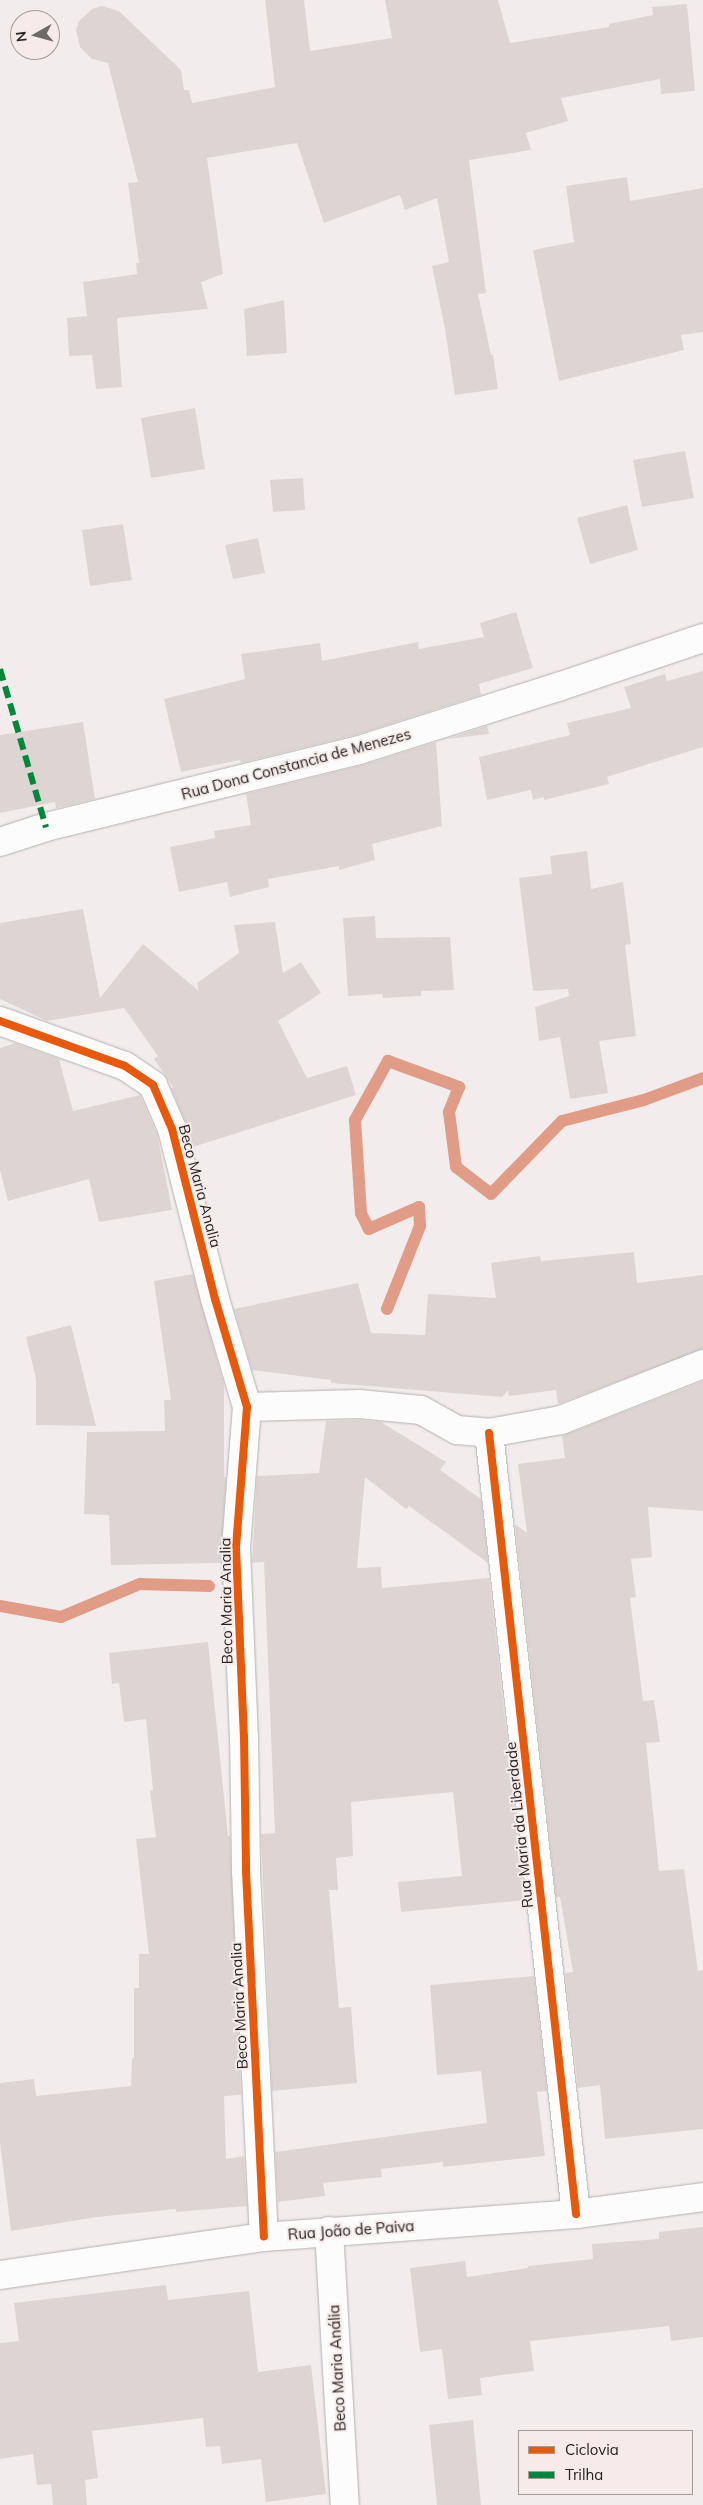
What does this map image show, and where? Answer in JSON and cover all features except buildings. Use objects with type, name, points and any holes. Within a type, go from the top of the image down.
[{"type":"street","name":"Rua Dona Constancia de Menezes","points":[[0,842],[46,827],[359,750],[558,687],[703,638]]},
{"type":"street","name":"Beco Maria Analia","points":[[0,1021],[125,1066],[153,1085],[172,1130],[215,1299],[247,1407],[236,1548],[244,1737],[246,1872],[264,2236]]},
{"type":"street","points":[[247,1407],[359,1404],[421,1410],[456,1430],[489,1433],[561,1420],[703,1364]]},
{"type":"street","name":"Rua Maria da Liberdade","points":[[489,1433],[576,2214]]},
{"type":"street","name":"Rua João de Paiva","points":[[0,2275],[264,2236],[576,2214],[703,2197]]},
{"type":"street","name":"Beco Maria Anália","points":[[329,2230],[346,2505]]},
{"type":"waterway","points":[[387,1309],[420,1226],[419,1207],[369,1229],[361,1213],[355,1120],[388,1061],[459,1087],[449,1112],[456,1167],[491,1194],[562,1121],[644,1100],[703,1078]]},
{"type":"waterway","points":[[0,1606],[61,1617],[140,1584],[209,1586]]},
{"type":"marked path","points":[[0,669],[46,827]]},
{"type":"cycle path","points":[[0,1021],[125,1066],[153,1085],[172,1129],[215,1299],[247,1407],[236,1548],[244,1737],[246,1871],[264,2237]]},
{"type":"cycle path","points":[[489,1433],[576,2214]]}]
